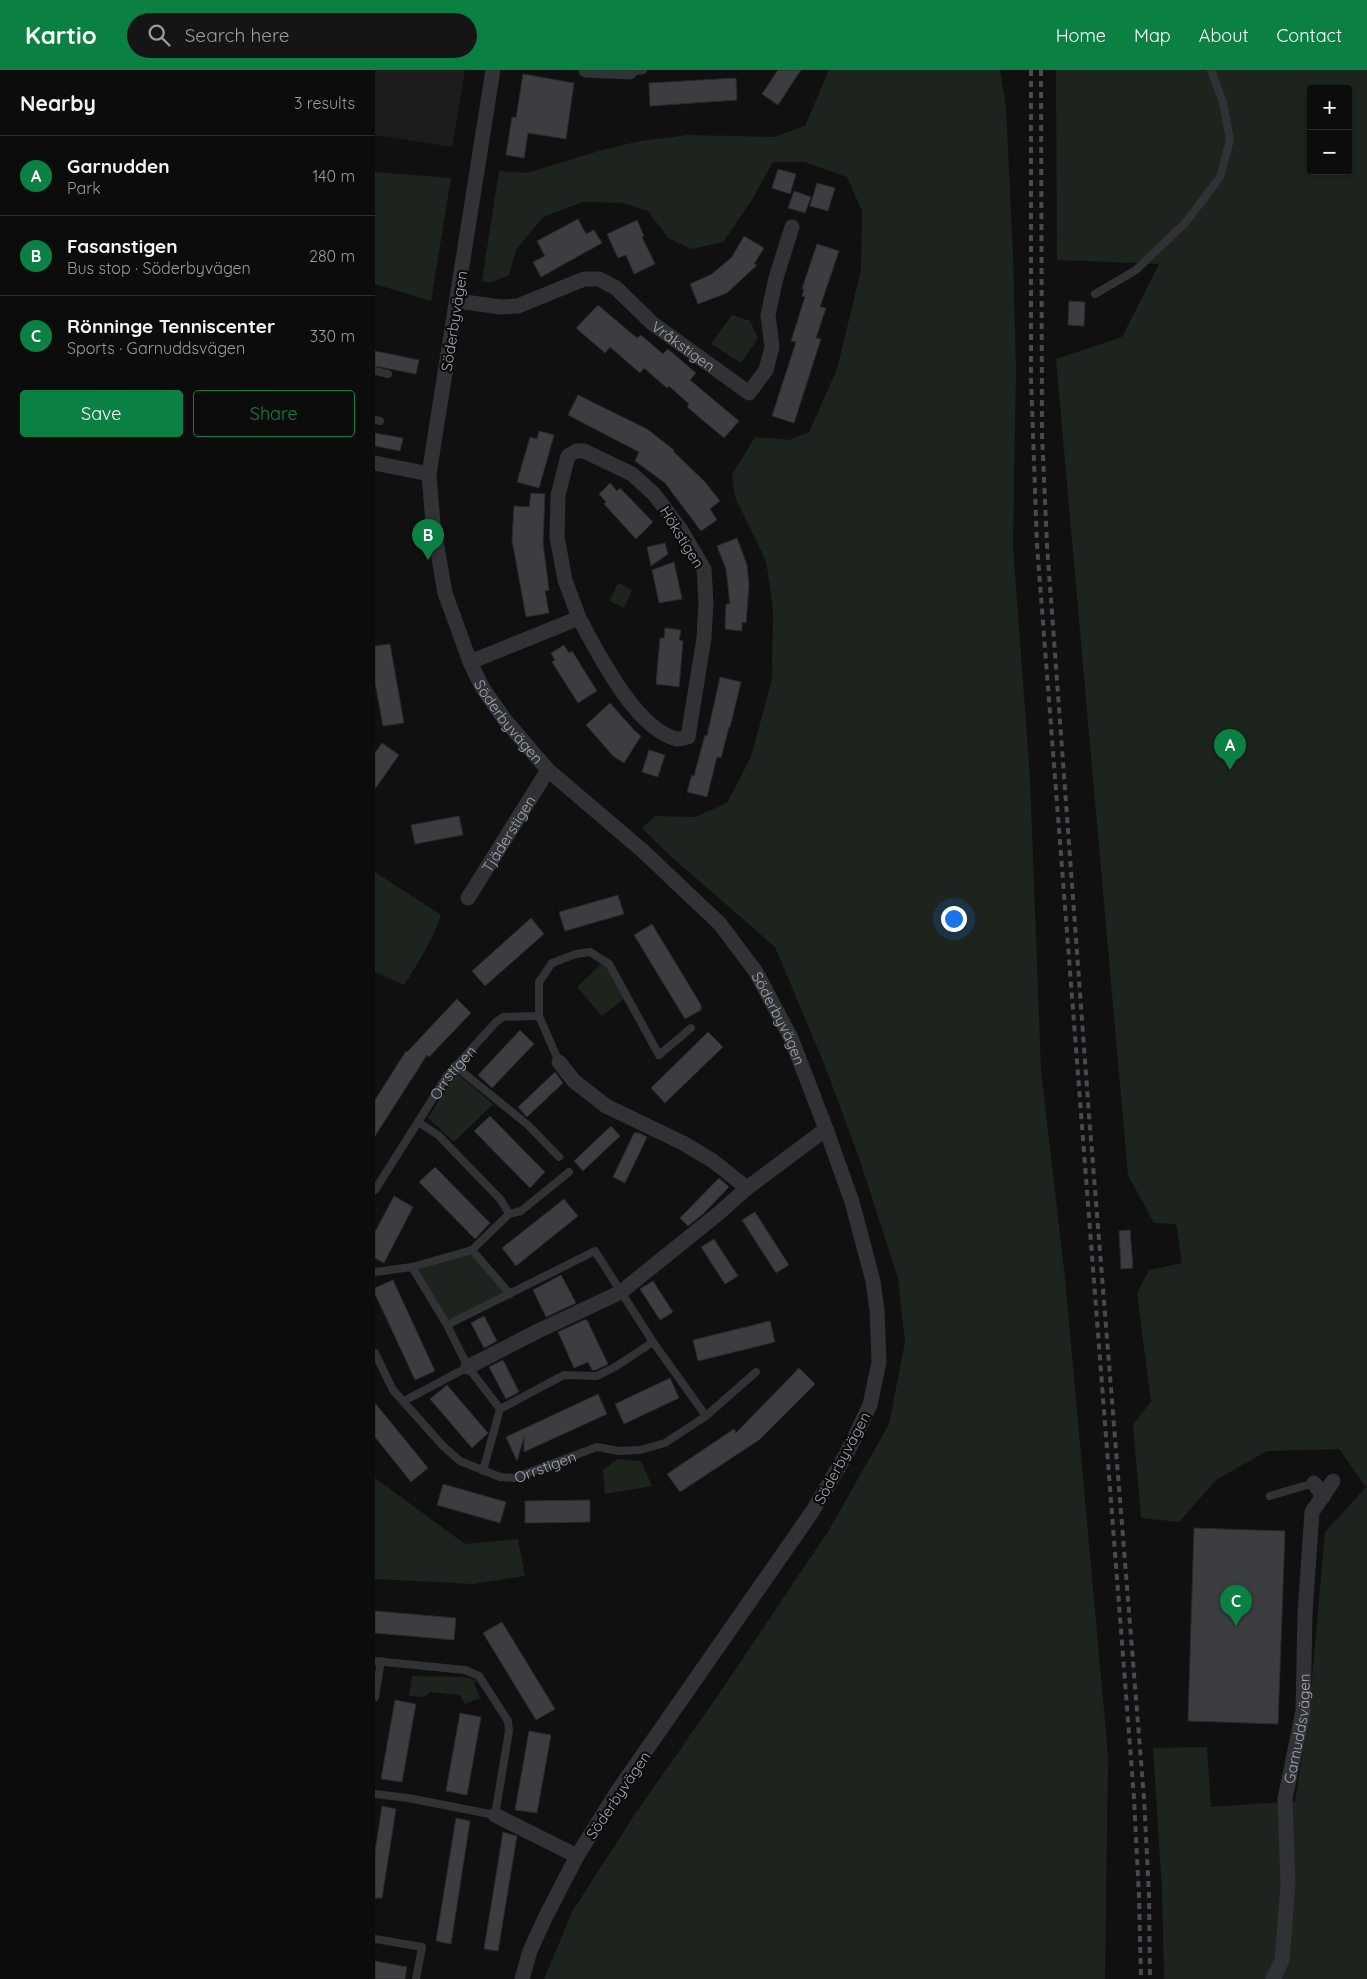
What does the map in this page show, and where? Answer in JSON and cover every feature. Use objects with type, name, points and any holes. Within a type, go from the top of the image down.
[{"type":"street","name":"Söderbyvägen","points":[[493,70],[429,474],[433,524],[445,593],[470,662],[482,687],[505,720],[548,770],[643,851],[720,924],[756,972],[791,1038],[852,1202],[873,1281],[877,1310],[879,1362],[871,1405],[847,1453],[812,1512],[617,1792],[577,1856],[530,1951],[522,1979]]},
{"type":"street","points":[[586,70],[637,71]]},
{"type":"street","name":"Vråkstigen","points":[[457,301],[501,307],[517,306],[584,280],[599,279],[616,288],[652,323],[749,393],[767,370],[772,347],[768,315],[776,278],[792,227]]},
{"type":"street","name":"Hökstigen","points":[[576,451],[584,451],[632,474],[654,494],[681,530],[704,569],[707,603],[704,638],[688,737],[678,739],[654,727],[633,706],[611,675],[579,618],[565,580],[557,537],[558,495],[568,456],[576,451]]},
{"type":"street","points":[[375,463],[429,474]]},
{"type":"street","points":[[470,662],[579,618]]},
{"type":"street","name":"Tjäderstigen","points":[[468,898],[548,770]]},
{"type":"street","points":[[559,1062],[573,1081],[606,1106],[683,1143],[713,1161],[747,1188]]},
{"type":"street","points":[[468,1367],[538,1331],[621,1292],[747,1188],[826,1129]]},
{"type":"street","name":"Garnuddsvägen","points":[[1273,1979],[1282,1960],[1288,1886],[1285,1799],[1303,1711],[1305,1613],[1312,1512],[1333,1481]]},
{"type":"street","points":[[1314,1483],[1323,1497]]},
{"type":"street","points":[[495,1815],[577,1856]]},
{"type":"lane","points":[[1095,294],[1136,270],[1186,222],[1220,177],[1230,140],[1223,102],[1211,70]]},
{"type":"lane","points":[[375,372],[388,374]]},
{"type":"lane","points":[[559,1062],[539,1016],[539,982],[552,963],[576,954],[590,952],[609,964],[659,1055],[691,1028]]},
{"type":"lane","name":"Orrstigen","points":[[375,1190],[455,1066],[503,1017],[539,1016]]},
{"type":"lane","points":[[455,1066],[528,1125],[559,1157]]},
{"type":"lane","points":[[418,1122],[444,1142],[501,1200],[509,1214]]},
{"type":"lane","points":[[375,1272],[412,1267],[472,1250],[509,1214],[521,1211],[569,1172]]},
{"type":"lane","points":[[472,1250],[510,1294]]},
{"type":"lane","points":[[447,1326],[595,1251],[653,1342],[706,1416]]},
{"type":"lane","points":[[412,1267],[447,1326],[468,1367],[500,1408]]},
{"type":"lane","points":[[483,1471],[500,1408],[564,1375],[597,1376],[615,1367],[653,1342]]},
{"type":"lane","name":"Orrstigen","points":[[375,1353],[393,1390],[443,1446],[460,1461],[499,1477],[514,1478],[597,1447],[619,1451],[641,1450],[665,1443],[706,1416],[756,1372]]},
{"type":"lane","points":[[404,1401],[468,1367]]},
{"type":"lane","points":[[1269,1496],[1314,1483]]},
{"type":"lane","points":[[375,1697],[378,1661],[465,1670],[479,1676],[508,1721],[509,1731],[495,1815],[408,1798],[375,1794]]},
{"type":"lane","points":[[375,1939],[422,1946],[415,1979]]},
{"type":"shaded area","points":[[375,70],[465,70],[452,147],[375,135]]},
{"type":"shaded area","points":[[829,70],[1000,70],[1006,108],[1016,370],[1013,546],[1030,778],[1041,1070],[1065,1278],[1108,1755],[1105,1979],[544,1979],[572,1912],[633,1817],[723,1688],[829,1530],[889,1424],[905,1342],[898,1278],[859,1158],[825,1066],[775,947],[666,852],[642,828],[655,816],[695,817],[727,803],[751,757],[772,679],[773,607],[766,561],[735,497],[732,475],[755,437],[789,440],[809,432],[837,369],[861,270],[862,211],[847,177],[804,162],[773,162],[752,200],[723,242],[691,249],[668,238],[648,211],[623,203],[583,202],[543,217],[516,250],[509,275],[490,283],[482,281],[499,171],[527,173],[602,150],[640,141],[688,135],[774,137],[805,126]]},
{"type":"shaded area","points":[[1056,70],[1367,70],[1367,1979],[1164,1979],[1162,1889],[1153,1748],[1207,1747],[1211,1807],[1295,1801],[1309,1713],[1325,1532],[1366,1487],[1339,1449],[1267,1451],[1216,1480],[1179,1522],[1141,1518],[1133,1425],[1151,1401],[1137,1293],[1149,1270],[1182,1263],[1176,1224],[1154,1223],[1128,1175],[1056,359],[1122,337],[1159,264],[1057,260]]},
{"type":"shaded area","points":[[375,172],[451,178],[431,301],[375,284]]},
{"type":"shaded area","points":[[732,315],[750,321],[758,338],[741,363],[711,344]]},
{"type":"shaded area","points":[[618,583],[632,590],[624,608],[609,601]]},
{"type":"shaded area","points":[[375,872],[441,915],[434,934],[404,985],[375,972]]},
{"type":"shaded area","points":[[603,962],[625,998],[602,1016],[577,987]]},
{"type":"shaded area","points":[[456,1073],[493,1104],[454,1142],[428,1118]]},
{"type":"shaded area","points":[[472,1250],[510,1294],[447,1325],[412,1267]]},
{"type":"shaded area","points":[[618,1459],[641,1461],[652,1486],[605,1494],[603,1470]]},
{"type":"shaded area","points":[[375,1478],[465,1544],[518,1539],[525,1576],[473,1584],[375,1579]]},
{"type":"shaded area","points":[[412,1676],[466,1677],[477,1681],[474,1683],[480,1698],[465,1704],[460,1695],[430,1692],[425,1697],[409,1696]]},
{"type":"building","points":[[778,70],[801,70],[778,105],[762,94]]},
{"type":"building","points":[[523,74],[574,83],[566,139],[528,133],[524,158],[506,155],[512,117],[516,118]]},
{"type":"building","points":[[736,78],[737,100],[650,106],[649,83]]},
{"type":"building","points":[[778,169],[796,174],[790,194],[772,188]]},
{"type":"building","points":[[817,183],[835,188],[828,211],[810,206]]},
{"type":"building","points":[[794,191],[811,197],[805,213],[788,208]]},
{"type":"building","points":[[578,219],[586,234],[594,230],[602,243],[541,277],[533,262],[545,256],[537,241]]},
{"type":"building","points":[[637,220],[644,236],[642,237],[655,264],[634,274],[626,255],[618,258],[607,234]]},
{"type":"building","points":[[744,236],[764,248],[754,264],[757,265],[727,293],[698,304],[690,284],[712,274],[732,257]]},
{"type":"building","points":[[817,244],[839,251],[820,307],[826,308],[816,338],[821,339],[794,423],[772,416],[796,342],[791,341],[805,297],[802,296],[804,289],[802,289]]},
{"type":"building","points":[[1069,301],[1085,302],[1084,326],[1068,325]]},
{"type":"building","points":[[598,305],[637,338],[641,335],[663,354],[668,349],[696,373],[690,380],[739,421],[724,438],[687,407],[689,404],[669,386],[667,388],[644,368],[640,373],[610,347],[605,353],[576,328]]},
{"type":"building","points":[[375,351],[419,360],[416,374],[375,366]]},
{"type":"building","points":[[578,395],[647,429],[674,450],[705,482],[720,501],[710,509],[717,520],[701,531],[665,483],[635,461],[639,452],[568,415]]},
{"type":"building","points":[[539,431],[554,435],[539,488],[517,482],[530,437],[537,439]]},
{"type":"building","points":[[375,433],[403,438],[400,451],[375,446]]},
{"type":"building","points":[[610,483],[617,491],[620,488],[653,522],[636,539],[604,504],[606,502],[599,494]]},
{"type":"building","points":[[531,493],[545,494],[543,543],[549,590],[545,591],[549,613],[526,617],[512,540],[514,506],[529,507]]},
{"type":"building","points":[[737,538],[747,565],[749,585],[746,623],[742,622],[742,631],[725,629],[726,604],[730,604],[726,569],[717,546]]},
{"type":"building","points":[[665,543],[668,554],[651,566],[647,547]]},
{"type":"building","points":[[674,562],[682,599],[659,603],[652,570]]},
{"type":"building","points":[[665,628],[681,630],[679,640],[683,641],[679,687],[656,684],[660,638],[664,638]]},
{"type":"building","points":[[390,644],[404,723],[383,726],[375,683],[375,646]]},
{"type":"building","points":[[564,645],[569,653],[572,651],[597,691],[578,703],[552,662],[555,660],[551,653]]},
{"type":"building","points":[[720,677],[741,682],[721,758],[717,757],[707,797],[687,792],[692,775],[694,776],[705,735],[707,736]]},
{"type":"building","points":[[610,703],[641,736],[624,763],[613,756],[586,725]]},
{"type":"building","points":[[382,743],[399,755],[375,789],[375,753]]},
{"type":"building","points":[[649,750],[665,755],[658,777],[642,772]]},
{"type":"building","points":[[459,816],[463,835],[415,844],[411,825]]},
{"type":"building","points":[[618,895],[624,914],[565,931],[559,912]]},
{"type":"building","points":[[531,918],[544,934],[485,986],[472,971]]},
{"type":"building","points":[[652,924],[701,1005],[701,1010],[685,1019],[634,935]]},
{"type":"building","points":[[457,999],[471,1013],[429,1057],[427,1055],[375,1136],[375,1100],[406,1051]]},
{"type":"building","points":[[520,1030],[534,1044],[492,1088],[478,1075]]},
{"type":"building","points":[[708,1032],[723,1047],[665,1103],[651,1088]]},
{"type":"building","points":[[555,1072],[563,1083],[527,1117],[518,1107]]},
{"type":"building","points":[[490,1116],[545,1172],[530,1188],[474,1131]]},
{"type":"building","points":[[611,1126],[620,1136],[583,1171],[574,1161]]},
{"type":"building","points":[[634,1133],[647,1137],[625,1183],[613,1177]]},
{"type":"building","points":[[435,1167],[490,1223],[475,1239],[419,1182]]},
{"type":"building","points":[[719,1178],[729,1187],[703,1214],[688,1226],[680,1218]]},
{"type":"building","points":[[394,1196],[413,1207],[384,1263],[375,1258],[375,1232]]},
{"type":"building","points":[[564,1199],[578,1216],[516,1266],[502,1248]]},
{"type":"building","points":[[755,1212],[789,1265],[776,1273],[742,1220]]},
{"type":"building","points":[[1130,1230],[1133,1268],[1121,1269],[1119,1231]]},
{"type":"building","points":[[714,1239],[738,1276],[725,1284],[701,1247]]},
{"type":"building","points":[[561,1275],[576,1303],[546,1317],[533,1290]]},
{"type":"building","points":[[393,1280],[435,1371],[415,1380],[375,1294],[375,1288]]},
{"type":"building","points":[[653,1281],[673,1312],[660,1320],[640,1289]]},
{"type":"building","points":[[484,1316],[497,1341],[484,1348],[471,1323]]},
{"type":"building","points":[[587,1320],[608,1364],[596,1370],[592,1370],[588,1362],[574,1368],[558,1332]]},
{"type":"building","points":[[770,1321],[775,1342],[698,1361],[693,1340]]},
{"type":"building","points":[[503,1360],[519,1392],[506,1399],[489,1367]]},
{"type":"building","points":[[799,1368],[815,1384],[759,1440],[680,1492],[667,1474],[734,1429],[736,1433]]},
{"type":"building","points":[[670,1378],[679,1398],[624,1424],[615,1404]]},
{"type":"building","points":[[447,1385],[488,1433],[472,1448],[430,1399]]},
{"type":"building","points":[[598,1394],[607,1414],[524,1452],[524,1437],[517,1461],[506,1437]]},
{"type":"building","points":[[375,1403],[428,1468],[411,1482],[375,1437]]},
{"type":"building","points":[[443,1484],[506,1502],[500,1523],[437,1505]]},
{"type":"building","points":[[590,1500],[590,1522],[525,1523],[525,1501]]},
{"type":"building","points":[[1194,1528],[1285,1531],[1278,1724],[1188,1721]]},
{"type":"building","points":[[375,1611],[456,1618],[454,1640],[375,1633]]},
{"type":"building","points":[[502,1622],[555,1709],[536,1720],[483,1633]]},
{"type":"building","points":[[395,1700],[416,1704],[402,1782],[381,1779]]},
{"type":"building","points":[[460,1713],[481,1717],[467,1795],[446,1791]]},
{"type":"building","points":[[529,1731],[551,1735],[537,1813],[515,1810]]},
{"type":"building","points":[[382,1806],[396,1809],[382,1898],[375,1898],[375,1852]]},
{"type":"building","points":[[456,1818],[470,1821],[451,1944],[436,1941]]},
{"type":"building","points":[[503,1832],[517,1836],[498,1951],[484,1949]]},
{"type":"building","points":[[375,1961],[407,1967],[405,1979],[375,1979]]},
{"type":"railway","points":[[1031,70],[1031,378],[1037,545],[1134,1798],[1141,1979]]},
{"type":"railway","points":[[1041,70],[1042,434],[1047,545],[1089,1115],[1144,1798],[1149,1895],[1150,1979]]},
{"type":"place","name":"Fasanstigen","points":[[428,560]]},
{"type":"place","name":"Garnudden","points":[[1230,770]]},
{"type":"place","name":"Rönninge Tenniscenter","points":[[1236,1626]]}]
